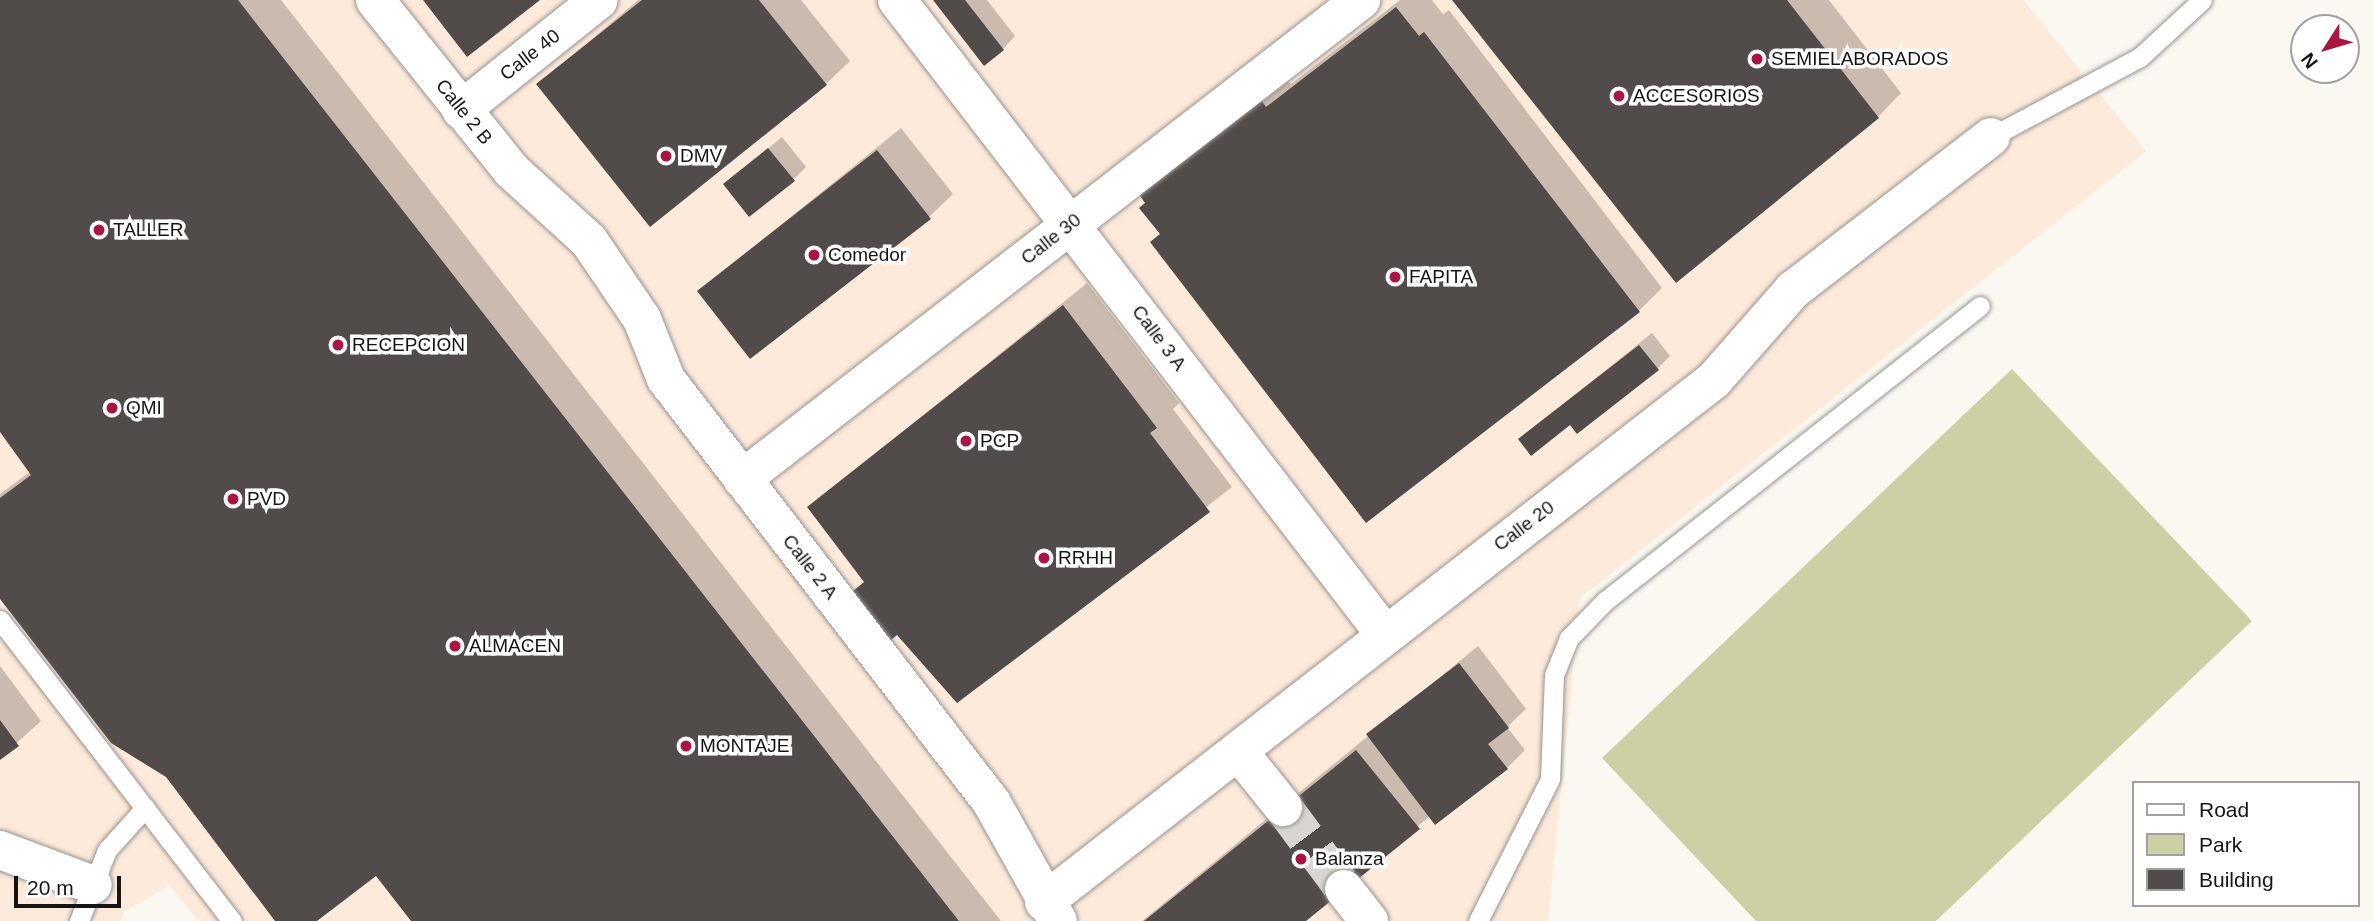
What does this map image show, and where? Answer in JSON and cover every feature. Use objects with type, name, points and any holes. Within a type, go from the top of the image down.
[{"type":"street","name":"Calle 2 B","points":[[375,0],[511,170],[563,215]]},
{"type":"street","name":"Calle 40","points":[[461,110],[599,0]]},
{"type":"street","name":"Calle 3 A","points":[[897,0],[1384,633]]},
{"type":"street","name":"Calle 30","points":[[742,479],[1361,0]]},
{"type":"street","name":"Calle 20","points":[[1051,911],[1238,751],[1384,633],[1714,380],[1793,290],[1991,137]]},
{"type":"street","name":"Calle 2 A","points":[[563,215],[629,295],[666,379],[992,803],[1051,911]]},
{"type":"street","points":[[1238,751],[1283,807]]},
{"type":"street","points":[[0,850],[93,885]]},
{"type":"street","points":[[1345,889],[1370,921]]},
{"type":"lane","points":[[1991,137],[2140,57],[2202,0]]},
{"type":"lane","points":[[1478,921],[1550,779],[1554,675],[1569,638],[1605,601],[1980,306]]},
{"type":"lane","points":[[0,620],[232,921]]},
{"type":"lane","points":[[79,921],[116,835],[145,808]]},
{"type":"shaded area","points":[[0,0],[2023,0],[2146,151],[1580,598],[1548,921],[198,921],[169,885],[124,912],[121,921],[0,921]]},
{"type":"green space","points":[[2012,369],[2252,621],[1936,921],[1756,921],[1602,758]]},
{"type":"building","points":[[0,0],[238,0],[959,921],[411,921],[376,876],[317,921],[275,921],[166,777],[111,743],[0,599],[0,498],[31,475],[0,432]]},
{"type":"building","points":[[423,0],[540,0],[467,57]]},
{"type":"building","name":"DMV","points":[[642,0],[759,0],[827,85],[650,227],[536,84]]},
{"type":"building","points":[[933,0],[965,0],[1004,50],[984,66]]},
{"type":"building","name":"ACCESORIOS","points":[[1452,0],[1787,0],[1879,118],[1676,283]]},
{"type":"building","name":"FAPITA","points":[[1396,7],[1419,36],[1424,32],[1640,312],[1366,523],[1150,242],[1160,234],[1139,208],[1145,203],[1136,190],[1258,96],[1266,107]]},
{"type":"building","points":[[768,148],[795,181],[749,217],[723,184]]},
{"type":"building","name":"Comedor","points":[[877,150],[931,219],[750,359],[697,291]]},
{"type":"building","points":[[1063,305],[1157,428],[1150,433],[1210,512],[957,703],[897,635],[890,641],[853,591],[864,582],[807,507]]},
{"type":"building","points":[[1639,345],[1659,370],[1577,434],[1570,425],[1531,456],[1518,439]]},
{"type":"building","points":[[1459,663],[1509,728],[1488,744],[1508,769],[1435,825],[1366,734]]},
{"type":"building","points":[[0,720],[19,746],[0,760]]},
{"type":"building","name":"Balanza","points":[[1356,750],[1420,829],[1306,921],[1144,921]]},
{"type":"tunnel","points":[[1283,807],[1344,889]]},
{"type":"place","name":"SEMIELABORADOS","points":[[1757,59]]},
{"type":"place","name":"ACCESORIOS","points":[[1619,96]]},
{"type":"place","name":"DMV","points":[[666,156]]},
{"type":"place","name":"TALLER","points":[[99,230]]},
{"type":"place","name":"Comedor","points":[[814,255]]},
{"type":"place","name":"FAPITA","points":[[1395,277]]},
{"type":"place","name":"RECEPCION","points":[[338,345]]},
{"type":"place","name":"QMI","points":[[112,408]]},
{"type":"place","name":"PCP","points":[[966,441]]},
{"type":"place","name":"PVD","points":[[233,499]]},
{"type":"place","name":"RRHH","points":[[1044,558]]},
{"type":"place","name":"ALMACEN","points":[[455,646]]},
{"type":"place","name":"MONTAJE","points":[[686,746]]},
{"type":"place","name":"Balanza","points":[[1301,859]]}]
